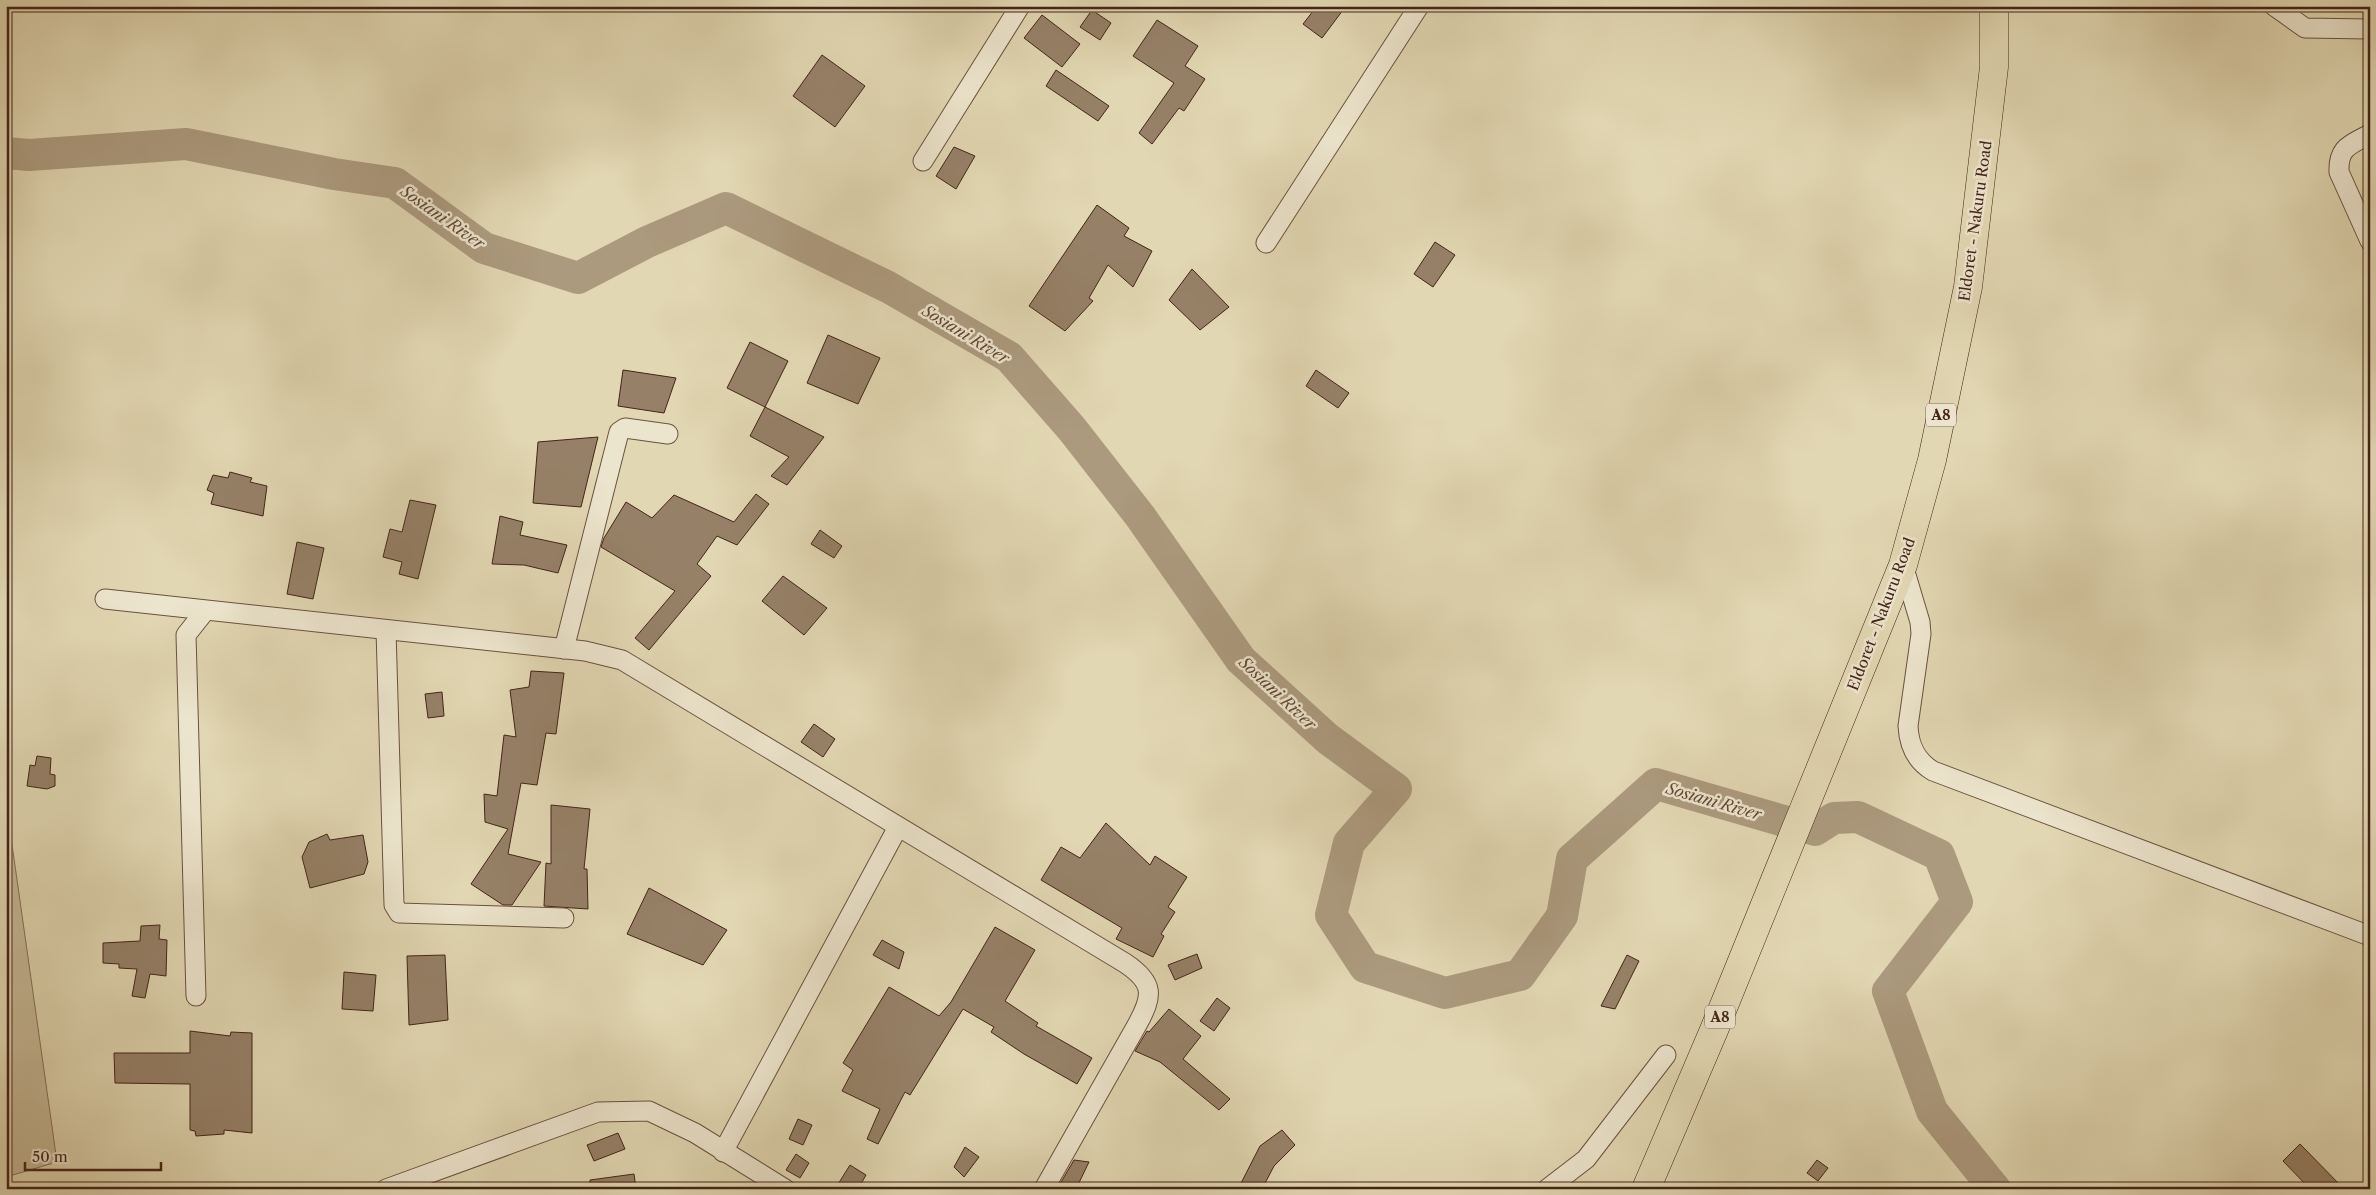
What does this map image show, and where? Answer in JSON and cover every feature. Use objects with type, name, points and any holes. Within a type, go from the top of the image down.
[{"type":"highway","name":"Eldoret - Nakuru Road","points":[[1646,1189],[1790,845],[1903,565],[1932,460],[1968,287],[1994,67],[1994,6]]},
{"type":"street","points":[[923,161],[1020,6]]},
{"type":"street","points":[[1266,243],[1419,6]]},
{"type":"street","points":[[2274,6],[2305,28],[2370,29]]},
{"type":"street","points":[[2370,134],[2342,150],[2338,160],[2339,172],[2370,241]]},
{"type":"street","points":[[564,649],[619,432],[625,428],[668,434]]},
{"type":"street","points":[[1903,565],[1920,622],[1921,634],[1908,726],[1909,741],[1921,764],[1933,771],[2370,936]]},
{"type":"street","points":[[105,598],[205,611],[585,651],[622,660],[1132,968],[1140,974],[1150,990],[1144,1012],[1044,1189]]},
{"type":"street","points":[[196,996],[186,636],[205,611]]},
{"type":"street","points":[[386,630],[394,905],[398,913],[564,918]]},
{"type":"street","points":[[723,1152],[898,827]]},
{"type":"street","points":[[1547,1189],[1586,1159],[1666,1055]]},
{"type":"street","points":[[386,1189],[598,1112],[649,1111],[695,1133],[784,1189]]},
{"type":"shaded area","points":[[6,802],[57,1162],[6,1177]]},
{"type":"building","points":[[1317,6],[1346,6],[1322,38],[1303,24]]},
{"type":"building","points":[[1092,10],[1111,23],[1100,40],[1080,27]]},
{"type":"building","points":[[1042,15],[1080,44],[1062,67],[1024,38]]},
{"type":"building","points":[[1157,20],[1198,46],[1185,66],[1205,79],[1184,111],[1179,108],[1152,144],[1139,133],[1174,83],[1133,56]]},
{"type":"building","points":[[822,55],[865,86],[835,127],[793,96]]},
{"type":"building","points":[[1056,70],[1109,106],[1098,121],[1046,86]]},
{"type":"building","points":[[954,147],[975,156],[956,189],[936,176]]},
{"type":"building","points":[[1097,205],[1129,228],[1124,236],[1152,251],[1133,287],[1108,265],[1089,298],[1093,301],[1065,331],[1029,306]]},
{"type":"building","points":[[1435,242],[1455,255],[1433,287],[1414,274]]},
{"type":"building","points":[[1192,269],[1229,307],[1200,330],[1169,300]]},
{"type":"building","points":[[828,335],[880,358],[858,404],[807,383]]},
{"type":"building","points":[[750,342],[788,361],[765,407],[727,388]]},
{"type":"building","points":[[623,370],[676,378],[664,413],[618,406]]},
{"type":"building","points":[[1316,370],[1349,393],[1338,408],[1306,386]]},
{"type":"building","points":[[765,407],[824,437],[787,485],[771,476],[789,457],[750,436]]},
{"type":"building","points":[[598,437],[581,507],[533,503],[538,442]]},
{"type":"building","points":[[230,472],[252,478],[250,482],[267,486],[263,516],[211,504],[214,493],[207,490],[213,475],[228,478]]},
{"type":"building","points":[[756,494],[769,504],[737,545],[717,536],[697,564],[711,576],[649,650],[635,638],[675,591],[601,547],[604,538],[626,502],[652,518],[674,495],[734,522]]},
{"type":"building","points":[[410,500],[436,505],[418,579],[399,574],[402,562],[383,557],[390,529],[402,532]]},
{"type":"building","points":[[500,516],[523,522],[520,535],[567,545],[558,573],[524,565],[492,564]]},
{"type":"building","points":[[820,530],[842,546],[834,558],[811,544]]},
{"type":"building","points":[[297,542],[324,548],[313,599],[287,594]]},
{"type":"building","points":[[783,576],[827,608],[804,635],[762,601]]},
{"type":"building","points":[[531,671],[564,673],[556,734],[546,733],[537,785],[521,783],[508,854],[541,862],[512,905],[503,905],[471,884],[508,829],[485,822],[484,794],[497,796],[504,735],[516,737],[510,690],[529,687]]},
{"type":"building","points":[[442,692],[444,716],[428,718],[425,694]]},
{"type":"building","points":[[814,724],[835,739],[823,757],[801,742]]},
{"type":"building","points":[[37,756],[51,758],[50,774],[55,775],[55,786],[47,789],[27,786],[30,765],[35,766]]},
{"type":"building","points":[[551,805],[590,809],[584,869],[587,869],[588,909],[544,906],[546,863],[551,864]]},
{"type":"building","points":[[1106,823],[1150,865],[1155,856],[1187,877],[1168,907],[1175,912],[1161,934],[1164,936],[1153,957],[1116,939],[1122,928],[1041,880],[1061,847],[1080,858]]},
{"type":"building","points":[[327,834],[330,840],[363,835],[368,862],[364,874],[310,888],[302,857],[309,842]]},
{"type":"building","points":[[649,888],[727,930],[703,965],[627,934]]},
{"type":"building","points":[[160,925],[159,939],[167,940],[166,976],[150,974],[145,998],[132,996],[137,969],[119,968],[119,964],[103,963],[103,943],[140,941],[141,926]]},
{"type":"building","points":[[995,927],[1035,950],[1005,1001],[1038,1023],[1036,1026],[1092,1058],[1077,1084],[1024,1054],[991,1032],[994,1027],[963,1009],[910,1095],[905,1092],[878,1144],[867,1139],[880,1109],[842,1091],[853,1070],[843,1063],[889,987],[939,1016],[951,1002]]},
{"type":"building","points":[[882,940],[904,952],[899,969],[873,955]]},
{"type":"building","points":[[1197,954],[1202,968],[1175,980],[1168,965]]},
{"type":"building","points":[[445,955],[448,1020],[409,1025],[407,956]]},
{"type":"building","points":[[1627,955],[1639,961],[1615,1009],[1601,1006]]},
{"type":"building","points":[[344,972],[376,975],[373,1011],[342,1009]]},
{"type":"building","points":[[1217,998],[1230,1008],[1214,1031],[1200,1021]]},
{"type":"building","points":[[1169,1009],[1201,1036],[1183,1059],[1230,1099],[1219,1110],[1160,1062],[1135,1051],[1147,1031],[1149,1032]]},
{"type":"building","points":[[190,1031],[230,1036],[231,1032],[252,1033],[252,1133],[224,1130],[224,1134],[196,1136],[195,1131],[190,1130],[190,1084],[115,1083],[114,1053],[190,1053]]},
{"type":"building","points":[[798,1119],[812,1125],[803,1145],[789,1139]]},
{"type":"building","points":[[1282,1130],[1295,1145],[1274,1166],[1262,1189],[1238,1189],[1260,1146]]},
{"type":"building","points":[[618,1133],[625,1149],[594,1161],[587,1145]]},
{"type":"building","points":[[2300,1144],[2344,1189],[2310,1189],[2283,1161]]},
{"type":"building","points":[[965,1147],[979,1157],[964,1177],[954,1167]]},
{"type":"building","points":[[796,1154],[809,1163],[800,1178],[786,1170]]},
{"type":"building","points":[[1074,1160],[1089,1162],[1076,1189],[1057,1189]]},
{"type":"building","points":[[1817,1160],[1828,1168],[1818,1181],[1807,1173]]},
{"type":"building","points":[[850,1165],[866,1175],[858,1189],[835,1189]]},
{"type":"building","points":[[634,1174],[636,1189],[590,1189],[590,1180]]},
{"type":"waterway","name":"Sosiani River","points":[[6,153],[29,155],[186,144],[334,174],[395,183],[484,248],[578,278],[647,242],[726,208],[888,287],[1009,357],[1072,429],[1140,516],[1241,660],[1328,739],[1396,789],[1349,843],[1331,915],[1365,967],[1445,993],[1520,975],[1562,916],[1572,859],[1656,784],[1815,830],[1834,818],[1858,817],[1939,855],[1957,902],[1888,991],[1932,1111],[1995,1189]]}]
